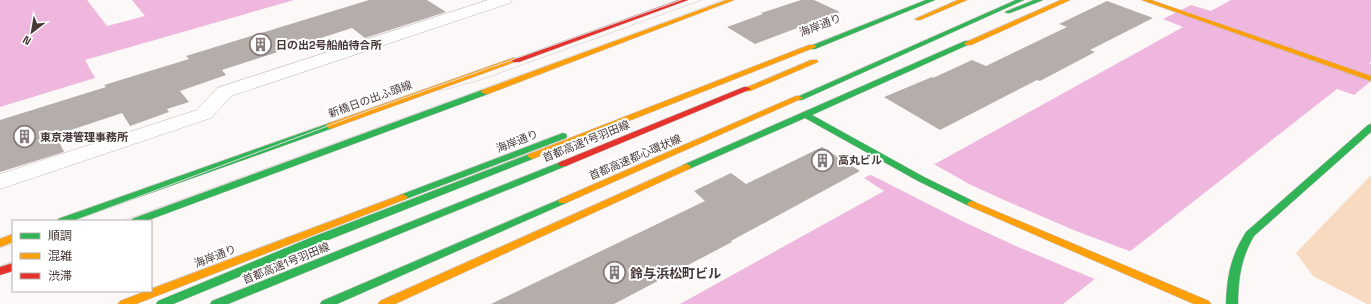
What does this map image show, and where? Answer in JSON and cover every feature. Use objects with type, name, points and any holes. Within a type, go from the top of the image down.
[{"type":"main road","name":"新橋日の出ふ頭線","points":[[65,220],[685,0]]},
{"type":"main road","points":[[139,220],[731,0]]},
{"type":"main road","name":"海岸通り","points":[[124,304],[919,0]]},
{"type":"main road","points":[[784,58],[932,0]]},
{"type":"main road","points":[[784,58],[954,0]]},
{"type":"main road","points":[[913,21],[964,0]]},
{"type":"main road","points":[[954,31],[1021,0]]},
{"type":"main road","points":[[954,31],[1040,0]]},
{"type":"main road","points":[[384,304],[804,114],[1067,0]]},
{"type":"main road","points":[[1145,0],[1371,79]]},
{"type":"main road","name":"首都高速都心環状線","points":[[326,304],[954,31]]},
{"type":"main road","name":"首都高速1号羽田線","points":[[162,304],[314,241],[784,58]]},
{"type":"main road","name":"首都高速1号羽田線","points":[[216,304],[824,58]]},
{"type":"main road","points":[[804,114],[921,180],[972,204],[1205,304]]},
{"type":"main road","points":[[1232,304],[1232,278],[1235,260],[1239,250],[1250,234],[1371,127]]},
{"type":"main road","points":[[0,243],[12,238]]},
{"type":"main road","points":[[0,272],[12,267]]},
{"type":"street","points":[[0,182],[204,114],[224,92],[504,0]]},
{"type":"shaded area","points":[[0,0],[294,0],[85,60],[95,78],[0,107]]},
{"type":"shaded area","points":[[1231,0],[1371,0],[1371,62],[1369,64],[1371,64],[1371,81],[1354,95],[1337,89],[1063,304],[680,304],[884,191],[864,178],[914,153],[933,165],[1183,27],[1163,19],[1191,5],[1211,11]]},
{"type":"shaded area","points":[[1371,175],[1371,304],[1367,304],[1313,276],[1296,253]]},
{"type":"pier","points":[[87,0],[132,0],[145,16],[107,26]]},
{"type":"pier","points":[[914,153],[969,184],[1004,200],[1076,231],[1132,252],[1097,280],[1018,247],[964,222],[869,174],[902,157]]},
{"type":"building","points":[[369,0],[427,0],[446,12],[365,38],[352,28],[222,70],[226,75],[180,91],[189,102],[167,109],[169,112],[130,126],[122,113],[56,135],[64,152],[0,172],[0,120],[106,87],[104,85],[189,59],[186,56]]},
{"type":"building","points":[[801,0],[814,0],[840,12],[755,44],[727,27],[763,14],[761,13]]},
{"type":"building","points":[[1107,1],[1153,18],[1090,50],[1095,52],[1040,81],[1037,80],[940,130],[884,97],[932,77],[933,78],[972,60],[986,66],[1067,27],[1059,24]]},
{"type":"building","points":[[822,147],[860,171],[731,241],[732,242],[614,304],[491,304],[705,201],[694,191],[731,173],[746,184]]},
{"type":"tram line","points":[[77,220],[373,109],[681,0]]},
{"type":"tram line","points":[[439,91],[480,80],[702,0]]},
{"type":"tram line","points":[[125,220],[725,0]]},
{"type":"tram line","points":[[0,248],[12,244]]},
{"type":"tram line","points":[[0,266],[12,261]]},
{"type":"traffic: fast","points":[[812,47],[932,0]]},
{"type":"traffic: fast","points":[[799,98],[1021,0]]},
{"type":"traffic: fast","points":[[1008,12],[1040,0]]},
{"type":"traffic: fast","points":[[686,167],[968,43]]},
{"type":"traffic: fast","points":[[139,220],[485,92]]},
{"type":"traffic: fast","points":[[804,114],[921,179],[972,204]]},
{"type":"traffic: fast","points":[[65,220],[330,126]]},
{"type":"traffic: fast","points":[[1232,304],[1233,276],[1237,259],[1250,234],[1371,127]]},
{"type":"traffic: fast","points":[[403,197],[563,136]]},
{"type":"traffic: fast","points":[[162,304],[314,241],[532,156]]},
{"type":"traffic: fast","points":[[216,304],[563,164]]},
{"type":"traffic: fast","points":[[326,304],[563,201]]},
{"type":"traffic: slow","points":[[485,92],[731,0]]},
{"type":"traffic: slow","points":[[918,19],[964,0]]},
{"type":"traffic: slow","points":[[968,43],[1067,0]]},
{"type":"traffic: slow","points":[[1145,0],[1371,79]]},
{"type":"traffic: slow","points":[[532,156],[812,47]]},
{"type":"traffic: slow","points":[[330,126],[516,60]]},
{"type":"traffic: slow","points":[[747,89],[814,62]]},
{"type":"traffic: slow","points":[[563,201],[799,98]]},
{"type":"traffic: slow","points":[[384,304],[686,167]]},
{"type":"traffic: slow","points":[[124,304],[403,197]]},
{"type":"traffic: slow","points":[[972,204],[1205,304]]},
{"type":"traffic: slow","points":[[0,243],[12,238]]},
{"type":"traffic: jam","points":[[516,60],[685,0]]},
{"type":"traffic: jam","points":[[563,164],[747,89]]},
{"type":"traffic: jam","points":[[0,271],[12,267]]},
{"type":"place","name":"日の出2号船舶待合所","points":[[261,45]]},
{"type":"place","name":"東京港管理事務所","points":[[25,137]]},
{"type":"place","name":"高丸ビル","points":[[822,160]]},
{"type":"place","name":"鈴与浜松町ビル","points":[[614,273]]}]
